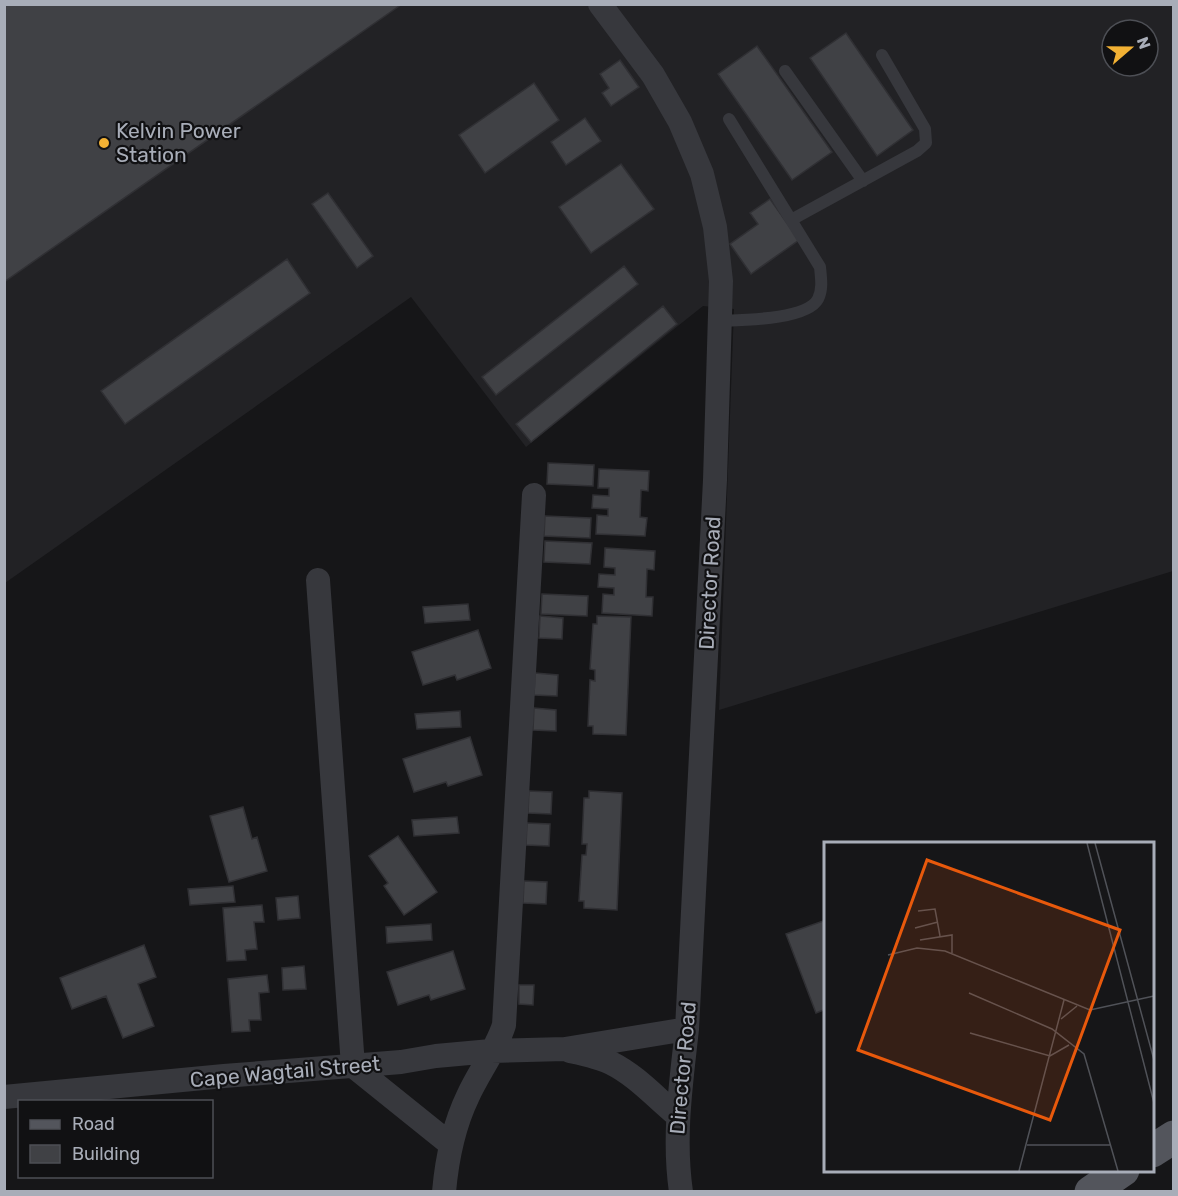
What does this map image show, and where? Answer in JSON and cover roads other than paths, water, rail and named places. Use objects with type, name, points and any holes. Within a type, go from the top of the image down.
[{"type":"main road","points":[[1154,1150],[1173,1137]]},
{"type":"main road","points":[[1091,1191],[1120,1172]]},
{"type":"street","name":"Director Road","points":[[600,4],[653,75],[680,122],[702,174],[715,227],[721,281],[715,480],[687,1029],[678,1116],[677,1161],[681,1191]]},
{"type":"street","points":[[444,1191],[450,1144],[457,1122],[467,1097],[500,1037],[504,1025],[534,495]]},
{"type":"street","points":[[318,580],[353,1066],[450,1144]]},
{"type":"street","points":[[565,1049],[687,1029]]},
{"type":"street","points":[[565,1049],[609,1062],[643,1084],[678,1116]]},
{"type":"street","name":"Cape Wagtail Street","points":[[4,1097],[353,1066],[491,1051],[565,1049]]},
{"type":"lane","points":[[792,220],[917,151],[926,143],[925,129],[882,55]]},
{"type":"lane","points":[[785,71],[863,181]]},
{"type":"lane","points":[[719,321],[787,316],[817,302],[822,288],[820,267],[729,118]]},
{"type":"place","name":"Kelvin Power Station","points":[[104,143]]}]
